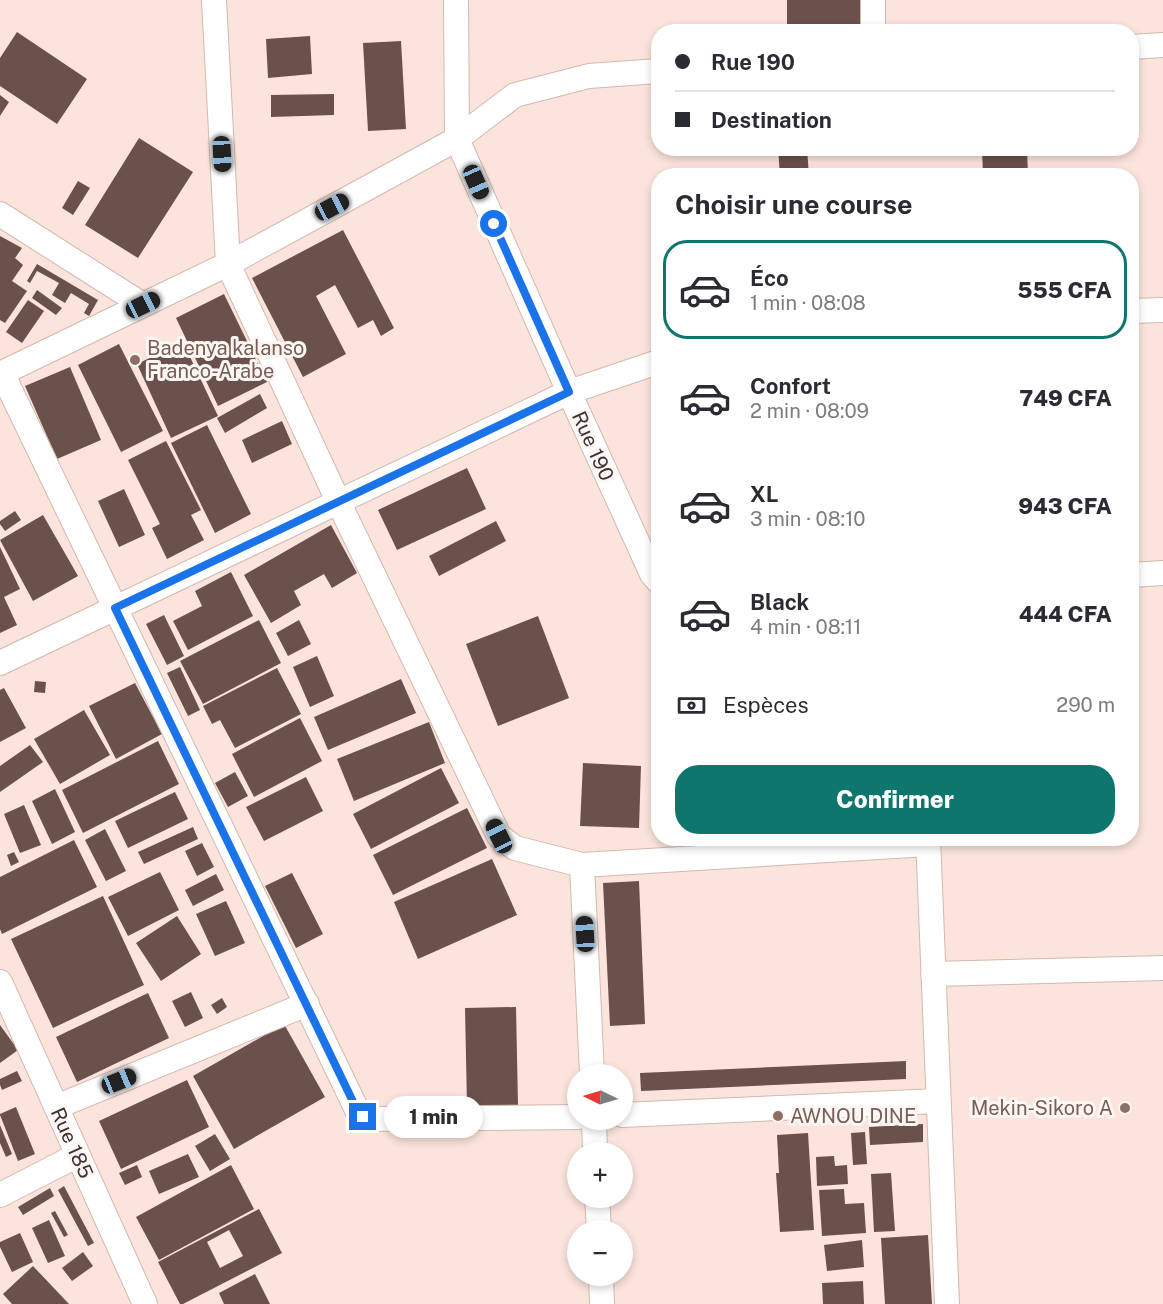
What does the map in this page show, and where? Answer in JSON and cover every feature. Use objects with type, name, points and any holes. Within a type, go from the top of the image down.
[{"type":"street","points":[[214,0],[228,264],[338,501],[499,836],[515,848],[582,865],[856,846]]},
{"type":"street","name":"Rue 190","points":[[456,0],[457,140],[651,572]]},
{"type":"street","points":[[873,0],[873,24]]},
{"type":"street","points":[[1139,46],[1163,45]]},
{"type":"street","points":[[567,1117],[368,1119],[358,1112],[1,373],[228,264],[457,140],[515,95],[589,76],[651,72]]},
{"type":"street","points":[[0,213],[143,305]]},
{"type":"street","points":[[1139,312],[1163,310]]},
{"type":"street","points":[[0,663],[569,392],[651,364]]},
{"type":"street","points":[[1139,574],[1163,573]]},
{"type":"street","points":[[928,846],[947,1304]]},
{"type":"street","points":[[582,865],[592,1064]]},
{"type":"street","points":[[933,974],[1163,968]]},
{"type":"street","name":"Rue 185","points":[[1,985],[145,1304]]},
{"type":"street","points":[[56,1107],[306,1004]]},
{"type":"street","points":[[633,1115],[938,1101]]},
{"type":"street","points":[[0,1195],[78,1155]]},
{"type":"street","points":[[601,1286],[602,1304]]},
{"type":"building","points":[[787,0],[860,0],[860,24],[787,24]]},
{"type":"building","points":[[17,32],[87,79],[57,124],[0,86],[0,58]]},
{"type":"building","points":[[310,36],[312,74],[268,78],[266,39]]},
{"type":"building","points":[[401,41],[406,129],[368,131],[363,43]]},
{"type":"building","points":[[334,94],[334,115],[271,117],[271,95]]},
{"type":"building","points":[[0,95],[9,102],[0,116]]},
{"type":"building","points":[[139,138],[193,172],[138,258],[85,225]]},
{"type":"building","points":[[779,156],[808,156],[808,168],[779,168]]},
{"type":"building","points":[[982,156],[1027,156],[1028,168],[983,168]]},
{"type":"building","points":[[78,181],[90,188],[73,215],[62,208]]},
{"type":"building","points":[[343,230],[394,328],[381,336],[373,320],[358,328],[335,285],[316,296],[346,354],[303,377],[252,278]]},
{"type":"building","points":[[0,236],[22,248],[15,258],[23,265],[12,281],[27,291],[5,323],[0,320]]},
{"type":"building","points":[[37,264],[98,300],[89,316],[84,313],[89,304],[71,293],[65,303],[52,295],[59,283],[37,271],[30,283],[27,281]]},
{"type":"building","points":[[37,290],[62,308],[56,315],[32,298]]},
{"type":"building","points":[[224,294],[267,382],[218,406],[176,318]]},
{"type":"building","points":[[28,300],[44,311],[22,343],[6,332]]},
{"type":"building","points":[[183,342],[218,416],[171,438],[137,364]]},
{"type":"building","points":[[119,344],[163,431],[121,452],[78,365]]},
{"type":"building","points":[[70,367],[101,440],[57,459],[25,386]]},
{"type":"building","points":[[260,394],[267,408],[225,433],[217,418]]},
{"type":"building","points":[[282,421],[292,444],[252,463],[242,440]]},
{"type":"building","points":[[207,425],[251,514],[215,533],[171,443]]},
{"type":"building","points":[[166,441],[201,510],[191,515],[204,540],[167,559],[152,528],[160,524],[128,460]]},
{"type":"building","points":[[467,468],[486,509],[397,550],[378,510]]},
{"type":"building","points":[[124,489],[145,535],[119,547],[98,501]]},
{"type":"building","points":[[15,511],[21,520],[5,531],[0,521]]},
{"type":"building","points":[[43,515],[78,576],[33,601],[0,540]]},
{"type":"building","points":[[496,521],[506,541],[439,576],[429,556]]},
{"type":"building","points":[[331,525],[357,573],[332,588],[324,574],[294,591],[301,605],[271,623],[244,575]]},
{"type":"building","points":[[0,547],[20,589],[4,597],[17,625],[0,633]]},
{"type":"building","points":[[231,572],[253,616],[188,650],[173,621],[202,606],[195,591]]},
{"type":"building","points":[[164,615],[184,656],[167,665],[146,624]]},
{"type":"building","points":[[538,616],[569,698],[498,726],[466,644]]},
{"type":"building","points":[[259,620],[281,663],[203,704],[180,661]]},
{"type":"building","points":[[299,620],[311,644],[288,656],[276,633]]},
{"type":"building","points":[[317,656],[334,696],[310,707],[293,667]]},
{"type":"building","points":[[180,667],[200,710],[188,716],[167,673]]},
{"type":"building","points":[[277,668],[301,714],[235,748],[220,720],[212,724],[203,706]]},
{"type":"building","points":[[401,679],[416,713],[328,750],[314,717]]},
{"type":"building","points":[[35,681],[46,682],[45,693],[34,692]]},
{"type":"building","points":[[135,683],[162,734],[116,759],[89,706]]},
{"type":"building","points":[[4,688],[26,728],[0,742],[0,690]]},
{"type":"building","points":[[84,710],[110,755],[60,784],[34,739]]},
{"type":"building","points":[[300,718],[322,761],[254,797],[232,754]]},
{"type":"building","points":[[429,722],[445,763],[354,801],[337,759]]},
{"type":"building","points":[[158,741],[179,784],[83,833],[62,790]]},
{"type":"building","points":[[30,745],[43,762],[0,792],[0,766]]},
{"type":"building","points":[[583,763],[641,766],[639,828],[580,826]]},
{"type":"building","points":[[441,768],[459,803],[371,849],[353,814]]},
{"type":"building","points":[[235,772],[248,796],[228,807],[215,783]]},
{"type":"building","points":[[306,777],[323,811],[264,841],[246,807]]},
{"type":"building","points":[[55,789],[75,832],[52,844],[32,801]]},
{"type":"building","points":[[175,792],[188,819],[128,848],[115,821]]},
{"type":"building","points":[[24,805],[41,845],[20,853],[4,814]]},
{"type":"building","points":[[467,808],[487,848],[393,895],[373,855]]},
{"type":"building","points":[[193,827],[198,839],[144,864],[138,852]]},
{"type":"building","points":[[105,829],[126,871],[106,881],[85,840]]},
{"type":"building","points":[[74,840],[97,887],[2,934],[0,929],[0,877]]},
{"type":"building","points":[[202,843],[214,867],[197,876],[185,851]]},
{"type":"building","points":[[14,852],[19,862],[11,866],[7,855]]},
{"type":"building","points":[[492,859],[517,915],[418,959],[394,902]]},
{"type":"building","points":[[160,872],[179,910],[128,936],[108,897]]},
{"type":"building","points":[[292,873],[323,934],[296,948],[265,886]]},
{"type":"building","points":[[216,874],[224,890],[193,906],[185,890]]},
{"type":"building","points":[[639,881],[645,1024],[610,1026],[603,883]]},
{"type":"building","points":[[103,896],[144,985],[53,1028],[11,939]]},
{"type":"building","points":[[226,901],[245,943],[215,956],[196,914]]},
{"type":"building","points":[[177,916],[201,954],[161,981],[136,943]]},
{"type":"building","points":[[191,992],[203,1018],[185,1027],[172,1001]]},
{"type":"building","points":[[148,993],[169,1038],[77,1082],[56,1037]]},
{"type":"building","points":[[222,998],[227,1007],[217,1014],[211,1005]]},
{"type":"building","points":[[516,1007],[518,1105],[467,1106],[465,1008]]},
{"type":"building","points":[[284,1024],[325,1097],[234,1149],[193,1076]]},
{"type":"building","points":[[0,1025],[18,1050],[0,1063]]},
{"type":"building","points":[[906,1061],[906,1079],[641,1091],[640,1073]]},
{"type":"building","points":[[17,1071],[22,1081],[2,1090],[0,1079]]},
{"type":"building","points":[[187,1080],[209,1127],[121,1169],[99,1121]]},
{"type":"building","points":[[16,1107],[35,1154],[18,1161],[0,1115]]},
{"type":"building","points":[[923,1124],[923,1142],[870,1145],[869,1127]]},
{"type":"building","points":[[0,1125],[12,1154],[6,1157],[0,1143]]},
{"type":"building","points":[[865,1132],[867,1164],[853,1165],[851,1133]]},
{"type":"building","points":[[808,1133],[814,1230],[780,1232],[776,1173],[779,1173],[777,1135]]},
{"type":"building","points":[[215,1134],[230,1159],[210,1171],[195,1146]]},
{"type":"building","points":[[188,1154],[199,1177],[159,1194],[149,1171]]},
{"type":"building","points":[[834,1156],[835,1166],[847,1165],[848,1184],[817,1186],[816,1157]]},
{"type":"building","points":[[137,1165],[142,1177],[125,1185],[119,1173]]},
{"type":"building","points":[[231,1165],[254,1209],[159,1260],[136,1217]]},
{"type":"building","points":[[891,1173],[895,1231],[874,1232],[871,1174]]},
{"type":"building","points":[[64,1186],[94,1243],[88,1246],[58,1190]]},
{"type":"building","points":[[50,1188],[54,1196],[23,1215],[18,1207]]},
{"type":"building","points":[[844,1189],[845,1204],[864,1203],[866,1233],[822,1236],[819,1190]]},
{"type":"building","points":[[259,1209],[282,1253],[183,1304],[180,1304],[158,1262]],"holes":[[[229,1230],[243,1256],[220,1268],[207,1242]]]},
{"type":"building","points":[[55,1211],[68,1235],[64,1237],[51,1213]]},
{"type":"building","points":[[49,1220],[65,1256],[48,1263],[32,1228]]},
{"type":"building","points":[[20,1233],[33,1262],[12,1272],[0,1247],[0,1242]]},
{"type":"building","points":[[928,1235],[932,1304],[885,1304],[881,1238]]},
{"type":"building","points":[[862,1240],[864,1267],[827,1271],[824,1245]]},
{"type":"building","points":[[83,1252],[93,1266],[72,1281],[62,1268]]},
{"type":"building","points":[[33,1266],[69,1304],[12,1304],[3,1294]]},
{"type":"building","points":[[255,1274],[270,1304],[224,1304],[219,1293]]},
{"type":"building","points":[[863,1281],[864,1304],[823,1304],[822,1283]]},
{"type":"place","name":"Badenya kalanso Franco-Arabe","points":[[135,360]]},
{"type":"place","name":"Mekin-Sikoro A","points":[[1125,1108]]},
{"type":"place","name":"AWNOU DINE","points":[[778,1116]]},
{"type":"route","points":[[363,1117],[358,1112],[115,608],[569,392],[494,224]]}]
